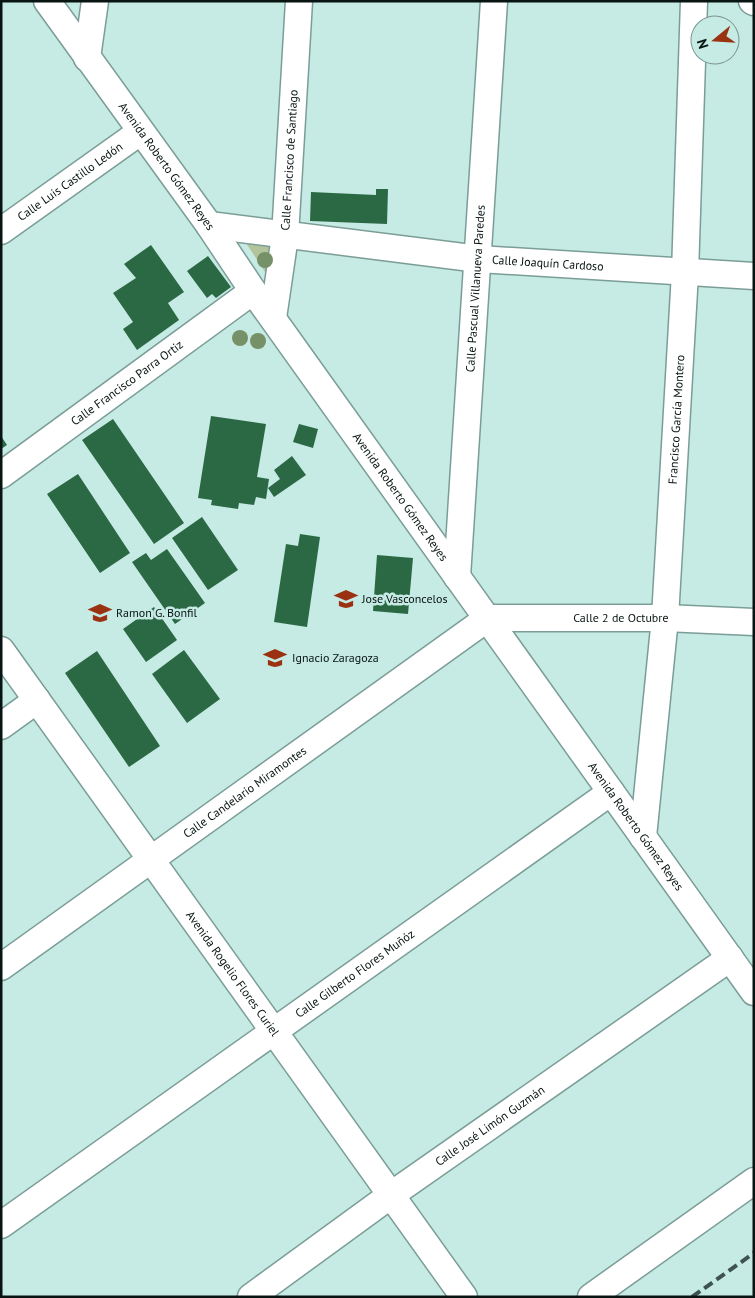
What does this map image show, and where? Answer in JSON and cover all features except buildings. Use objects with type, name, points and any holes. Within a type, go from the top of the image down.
[{"type":"street","name":"Avenida Roberto Gómez Reyes","points":[[46,1],[209,225],[253,291],[754,992]]},
{"type":"street","points":[[87,58],[95,1]]},
{"type":"street","name":"Calle Francisco de Santiago","points":[[273,318],[284,236],[299,1]]},
{"type":"street","name":"Calle Pascual Villanueva Paredes","points":[[457,577],[479,259],[494,1]]},
{"type":"street","name":"Francisco García Montero","points":[[643,837],[665,618],[685,273],[694,1]]},
{"type":"street","name":"Calle Luis Castillo Ledón","points":[[1,230],[140,132]]},
{"type":"street","name":"Calle Joaquín Cardoso","points":[[209,225],[284,236],[479,259],[754,276]]},
{"type":"street","name":"Calle Francisco Parra Ortiz","points":[[1,475],[253,291]]},
{"type":"street","name":"Calle 2 de Octubre","points":[[488,618],[665,618],[754,622]]},
{"type":"street","name":"Calle Candelario Miramontes","points":[[1,967],[488,618]]},
{"type":"street","name":"Avenida Rogelio Flores Curiel","points":[[1,650],[464,1297]]},
{"type":"street","points":[[1,726],[37,700]]},
{"type":"street","name":"Calle Gilberto Flores Muñóz","points":[[1,1225],[610,792]]},
{"type":"street","name":"Calle José Limón Guzmán","points":[[250,1297],[391,1195],[730,958]]},
{"type":"street","points":[[591,1297],[754,1181]]},
{"type":"green space","points":[[244,240],[272,246],[269,278]]},
{"type":"railway","points":[[692,1297],[754,1253]]},
{"type":"place","name":"Jose Vasconcelos","points":[[346,599]]},
{"type":"place","name":"Ramon G. Bonfil","points":[[100,613]]},
{"type":"place","name":"Ignacio Zaragoza","points":[[275,658]]}]
